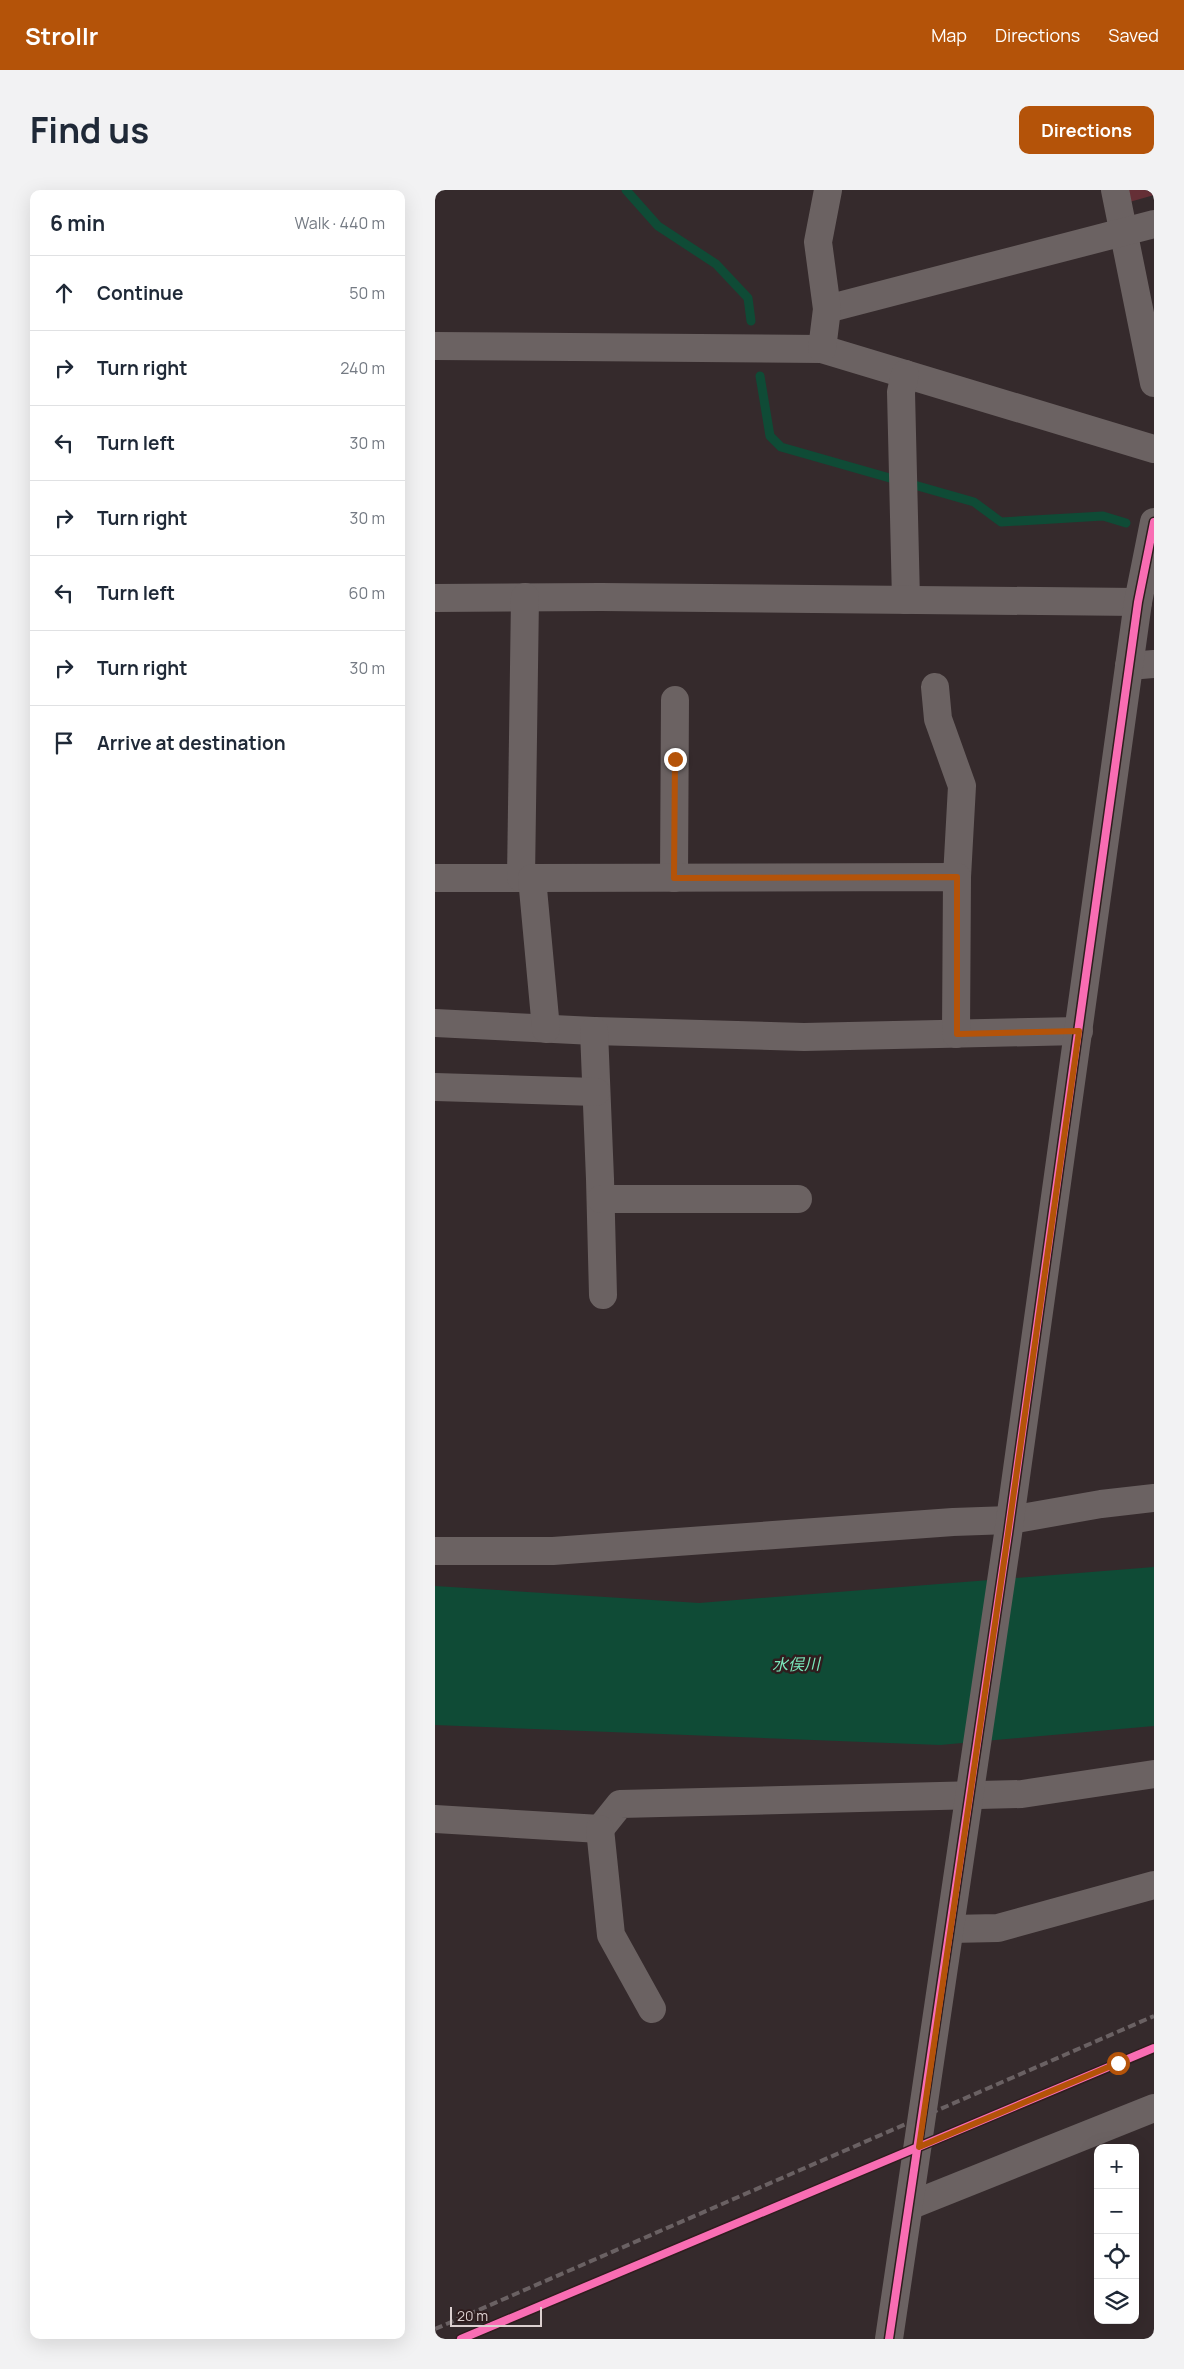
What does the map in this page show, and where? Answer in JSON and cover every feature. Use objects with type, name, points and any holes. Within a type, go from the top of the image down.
[{"type":"street","points":[[822,349],[827,309],[818,242],[828,190]]},
{"type":"street","points":[[1115,190],[1154,383]]},
{"type":"street","points":[[827,309],[1154,224]]},
{"type":"street","points":[[435,346],[822,349],[1154,449]]},
{"type":"street","points":[[905,374],[901,392],[906,600]]},
{"type":"street","points":[[889,2339],[1009,1527],[1079,1031],[1142,665],[1139,602],[1154,522]]},
{"type":"street","points":[[525,597],[527,878],[545,1028]]},
{"type":"street","points":[[435,598],[525,597],[1139,602]]},
{"type":"street","points":[[935,687],[938,719],[962,786],[957,877],[957,1034]]},
{"type":"street","points":[[674,878],[675,700]]},
{"type":"street","points":[[435,878],[957,877]]},
{"type":"street","points":[[435,1023],[593,1031],[804,1037],[1079,1031]]},
{"type":"street","points":[[593,1031],[601,1199],[603,1295]]},
{"type":"street","points":[[435,1087],[596,1092]]},
{"type":"street","points":[[601,1199],[798,1199]]},
{"type":"street","points":[[435,1551],[553,1551],[953,1522],[1009,1527],[1101,1504],[1154,1498]]},
{"type":"street","points":[[652,2009],[611,1935],[600,1829],[620,1804],[971,1787],[1022,1794],[1154,1774]]},
{"type":"street","points":[[435,1819],[600,1829]]},
{"type":"street","points":[[950,1929],[999,1928],[1154,1885]]},
{"type":"street","points":[[909,2206],[1154,2108]]},
{"type":"shaded area","points":[[1123,190],[1154,190],[1154,195],[1126,203]]},
{"type":"water","name":"水俣川","points":[[1154,1567],[1154,1726],[940,1745],[435,1725],[435,1586],[699,1603]]},
{"type":"waterway","points":[[626,190],[658,226],[716,264],[748,298],[751,321]]},
{"type":"waterway","points":[[760,376],[770,436],[781,447],[974,502],[1001,522],[1103,516],[1126,523]]},
{"type":"railway","points":[[435,2329],[1154,2016]]},
{"type":"cycle path","points":[[889,2339],[1008,1534],[1138,602],[1154,522]]},
{"type":"cycle path","points":[[461,2339],[1154,2048]]},
{"type":"route","points":[[675,759],[674,878],[957,877],[957,1034],[1079,1031],[919,2147],[1118,2063]]}]
